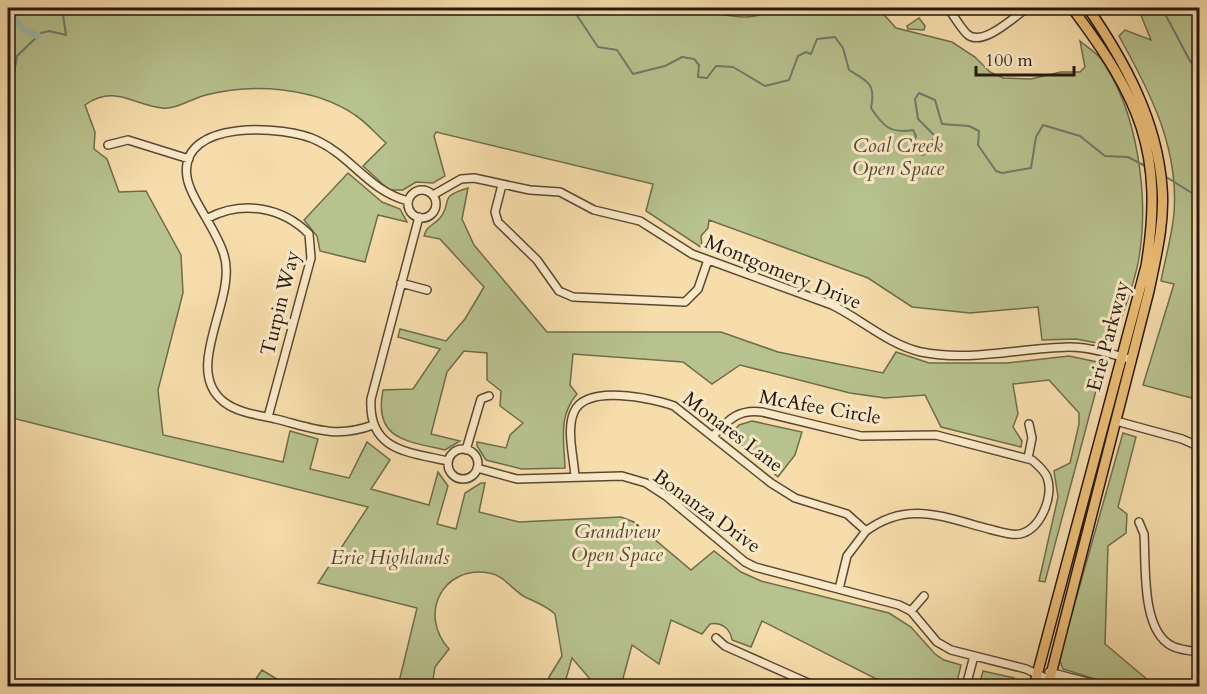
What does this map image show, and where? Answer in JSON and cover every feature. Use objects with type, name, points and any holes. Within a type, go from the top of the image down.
[{"type":"main road","name":"Erie Parkway","points":[[1050,679],[1158,250],[1157,211],[1149,157],[1142,130],[1125,86],[1106,54],[1072,8]]},
{"type":"main road","name":"Erie Parkway","points":[[1034,687],[1146,266],[1162,188],[1152,135],[1127,69],[1088,8]]},
{"type":"street","points":[[948,8],[968,35],[976,39],[992,33],[1027,8]]},
{"type":"street","points":[[373,425],[336,434],[229,405],[215,393],[210,384],[207,363],[225,293],[227,268],[220,243],[191,189],[187,177],[189,159],[202,143],[220,134],[280,130],[317,140],[385,194],[408,201]]},
{"type":"street","points":[[108,145],[128,140],[189,159]]},
{"type":"street","name":"Montgomery Drive","points":[[433,195],[461,179],[474,178],[530,190],[560,192],[594,210],[640,221],[692,254],[832,305],[898,343],[919,352],[968,355],[1069,347],[1132,360]]},
{"type":"street","points":[[502,185],[495,212],[498,222],[532,255],[554,286],[566,295],[619,300],[685,302],[698,290],[708,260]]},
{"type":"street","points":[[416,190],[425,190],[433,195],[435,209],[428,216],[419,218],[411,213],[408,201],[416,190]]},
{"type":"street","name":"Turpin Way","points":[[208,218],[225,211],[262,208],[283,214],[309,234],[311,258],[268,417]]},
{"type":"street","points":[[419,218],[371,399],[373,425],[380,437],[393,447],[448,461]]},
{"type":"street","points":[[400,285],[427,290]]},
{"type":"street","points":[[466,450],[481,399],[489,396]]},
{"type":"street","name":"Monares Lane","points":[[575,477],[571,424],[577,407],[591,398],[615,396],[660,401],[684,411],[771,483],[795,498],[840,511],[866,531]]},
{"type":"street","name":"McAfee Circle","points":[[714,435],[737,413],[753,410],[861,436],[936,435],[1028,458]]},
{"type":"street","points":[[1116,422],[1182,439],[1200,447]]},
{"type":"street","points":[[839,589],[847,556],[866,531],[882,519],[896,514],[926,513],[1013,535],[1028,531],[1042,519],[1049,486],[1043,470],[1028,458],[1032,438],[1029,424]]},
{"type":"street","points":[[457,450],[466,450],[476,457],[477,468],[472,476],[458,478],[450,471],[448,461],[457,450]]},
{"type":"street","name":"Bonanza Drive","points":[[477,468],[518,479],[622,476],[646,483],[666,496],[745,562],[767,571],[899,605],[910,612],[937,642],[951,650],[1037,672],[1050,679]]},
{"type":"street","points":[[1139,522],[1144,534],[1152,624],[1164,640],[1173,647],[1200,652]]},
{"type":"street","points":[[910,612],[924,596]]},
{"type":"street","points":[[716,638],[725,646],[814,686]]},
{"type":"street","points":[[966,687],[974,656]]},
{"type":"street","points":[[1050,679],[1078,687]]},
{"type":"street","points":[[1050,679],[1103,687]]},
{"type":"green space","name":"Coal Creek Open Space","points":[[8,8],[712,8],[709,12],[752,17],[776,8],[878,8],[896,28],[952,42],[975,57],[990,72],[1003,78],[1031,79],[1061,72],[1080,72],[1085,67],[1080,41],[1101,59],[1124,103],[1138,155],[1141,182],[1142,234],[1139,258],[1131,291],[1112,346],[1076,339],[1042,340],[1038,307],[970,313],[912,307],[868,278],[709,220],[708,228],[701,236],[702,248],[646,211],[653,184],[436,132],[434,136],[445,176],[433,183],[416,182],[403,190],[389,190],[363,166],[386,143],[355,115],[321,98],[302,93],[263,89],[224,91],[167,108],[115,96],[105,96],[85,105],[95,132],[94,149],[107,159],[119,192],[146,191],[181,255],[183,293],[158,390],[163,435],[283,462],[290,431],[318,439],[310,469],[349,478],[367,442],[390,460],[371,489],[429,505],[438,472],[448,486],[437,524],[456,529],[465,493],[481,483],[485,483],[479,512],[519,522],[621,517],[634,522],[691,570],[714,551],[741,572],[761,581],[889,613],[911,627],[935,654],[944,660],[961,665],[956,686],[890,686],[762,621],[751,647],[732,640],[727,629],[721,625],[710,624],[702,634],[671,620],[659,664],[632,645],[621,686],[596,686],[572,658],[564,686],[550,686],[549,677],[562,656],[555,614],[545,606],[522,595],[495,574],[473,573],[459,577],[440,595],[436,608],[436,622],[440,636],[449,649],[435,667],[432,686],[398,686],[417,608],[318,583],[368,507],[8,417]]},
{"type":"green space","points":[[1138,8],[1199,8],[1199,400],[1143,385],[1174,284],[1161,281],[1173,222],[1174,189],[1172,165],[1160,121],[1119,36],[1125,30],[1151,40]]},
{"type":"green space","points":[[919,18],[925,26],[924,30],[908,29],[907,26]]},
{"type":"green space","points":[[348,173],[382,202],[400,209],[407,222],[378,215],[365,262],[320,251],[317,236],[304,220]]},
{"type":"green space","points":[[468,188],[462,219],[474,245],[547,332],[721,332],[778,352],[883,373],[896,352],[929,363],[1007,363],[1069,356],[1102,363],[1104,370],[1099,379],[1045,582],[1039,581],[1058,497],[1054,471],[1070,463],[1079,424],[1079,413],[1049,380],[1013,384],[1018,414],[1013,427],[1022,441],[1021,447],[941,427],[925,395],[885,398],[850,393],[740,365],[712,384],[683,362],[573,354],[570,385],[577,394],[571,402],[565,420],[563,438],[565,468],[522,469],[486,460],[477,446],[477,442],[506,448],[510,435],[523,423],[500,406],[501,391],[487,380],[487,353],[464,351],[447,372],[431,434],[460,441],[445,450],[418,444],[396,435],[388,429],[383,419],[381,407],[383,390],[413,389],[440,349],[398,337],[400,329],[446,341],[465,319],[484,287],[440,239],[424,236],[444,212],[449,197]]},
{"type":"green space","points":[[752,421],[802,432],[795,455],[778,477],[730,435],[739,425]]},
{"type":"green space","points":[[1123,433],[1136,437],[1118,507],[1127,514],[1126,533],[1108,546],[1105,644],[1155,686],[1117,686],[1063,669],[1059,659]]},
{"type":"green space","points":[[262,670],[288,686],[251,686]]},
{"type":"green space","points":[[983,671],[1014,678],[1016,686],[979,686]]},
{"type":"waterway","points":[[8,78],[14,73],[17,56],[41,33],[49,31],[66,35],[63,15],[71,8]]},
{"type":"waterway","points":[[572,8],[598,47],[617,50],[633,74],[665,66],[682,57],[694,59],[699,65],[698,77],[707,78],[716,66],[733,67],[765,86],[789,80],[798,56],[806,52],[811,54],[817,39],[835,37],[843,48],[849,70],[869,84],[872,93],[871,108],[875,114],[883,124],[893,130],[913,130],[916,136],[912,144],[922,155],[930,152],[934,135],[918,119],[915,99],[919,93],[935,100],[942,124],[969,126],[979,131],[978,145],[996,171],[1002,173],[1031,168],[1036,137],[1043,125],[1080,136],[1105,156],[1128,157],[1147,167]]},
{"type":"waterway","points":[[1162,8],[1190,61],[1200,73]]},
{"type":"waterway","points":[[9,14],[22,28],[38,36]]},
{"type":"waterway","points":[[1163,175],[1200,198]]},
{"type":"waterway","points":[[1192,361],[1200,362]]},
{"type":"park label","name":"Grandview Open Space","points":[[617,542]]},
{"type":"park label","name":"Erie Highlands","points":[[390,557]]}]
